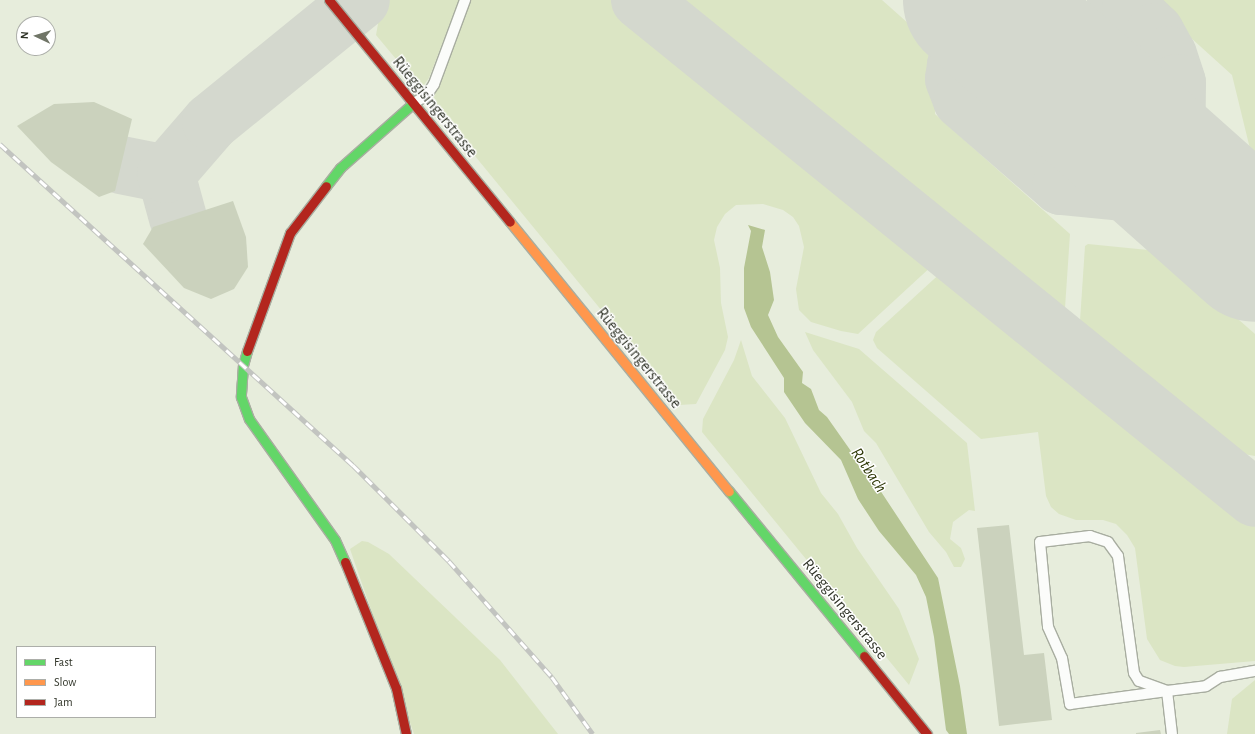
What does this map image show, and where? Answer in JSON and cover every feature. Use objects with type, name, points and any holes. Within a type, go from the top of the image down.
[{"type":"main road","name":"Rüeggisingerstrasse","points":[[329,0],[412,104],[926,732]]},
{"type":"main road","points":[[406,734],[396,688],[371,622],[335,540],[249,419],[241,397],[243,365],[257,320],[290,233],[340,168],[412,104]]},
{"type":"lane","points":[[412,104],[426,96],[434,84],[465,0]]},
{"type":"lane","points":[[1167,691],[1139,681],[1134,673],[1118,556],[1111,546],[1101,538],[1090,536],[1040,542],[1048,627],[1062,658],[1070,704],[1206,686],[1220,677],[1255,671]]},
{"type":"lane","points":[[1167,691],[1172,734]]},
{"type":"shaded area","points":[[382,0],[459,0],[429,78],[421,89],[376,35],[378,24],[368,11]]},
{"type":"shaded area","points":[[470,0],[612,0],[933,260],[934,264],[858,334],[841,331],[811,322],[799,310],[796,289],[804,247],[799,226],[793,217],[783,210],[763,204],[736,205],[725,214],[717,227],[714,240],[720,268],[721,303],[728,337],[725,350],[696,404],[679,405],[430,101]]},
{"type":"shaded area","points":[[664,0],[882,0],[936,48],[935,114],[1070,234],[1064,323]]},
{"type":"shaded area","points":[[1149,0],[1255,0],[1255,160],[1252,157],[1232,75]]},
{"type":"shaded area","points":[[748,225],[765,230],[762,247],[770,272],[774,300],[768,315],[778,337],[803,372],[802,383],[811,389],[819,410],[827,417],[853,454],[861,471],[870,475],[938,578],[960,686],[967,734],[949,734],[946,730],[934,637],[926,597],[916,575],[879,531],[858,499],[841,460],[805,423],[784,392],[784,378],[751,327],[744,308],[744,268],[751,231]]},
{"type":"shaded area","points":[[1088,244],[1158,251],[1164,254],[1255,334],[1255,456],[1232,452],[1213,443],[1079,336],[1085,246]]},
{"type":"shaded area","points":[[945,269],[1255,519],[1255,661],[1184,667],[1175,666],[1160,660],[1147,639],[1135,548],[1127,535],[1116,524],[1103,520],[1076,520],[1059,514],[1051,507],[1046,496],[1038,432],[981,439],[877,348],[873,340],[876,332]]},
{"type":"shaded area","points":[[805,332],[859,349],[967,443],[975,511],[969,510],[953,522],[950,539],[961,548],[965,559],[961,567],[954,567],[946,552],[929,532],[876,443],[864,431],[852,402],[813,350]]},
{"type":"shaded area","points":[[741,340],[752,376],[785,418],[821,493],[838,514],[857,548],[899,609],[919,659],[909,685],[702,432],[703,419],[734,360]]},
{"type":"shaded area","points":[[362,541],[368,542],[389,554],[500,660],[558,734],[414,734],[350,549]]},
{"type":"shaded area","points":[[1255,680],[1255,734],[1227,734],[1232,699]]},
{"type":"building","points":[[94,102],[132,119],[115,191],[99,197],[51,162],[17,126],[54,104]]},
{"type":"building","points":[[233,201],[246,237],[248,267],[234,289],[211,299],[184,288],[143,244],[153,227]]},
{"type":"building","points":[[1009,525],[1024,655],[1044,653],[1052,720],[999,726],[977,528]]},
{"type":"building","points":[[1160,730],[1161,734],[1136,734],[1136,733]]},
{"type":"taxiway","points":[[178,218],[166,174],[211,122],[361,0]]},
{"type":"taxiway","points":[[640,0],[1255,498]]},
{"type":"taxiway","points":[[1012,0],[996,9],[979,25],[965,45],[956,65],[954,79],[962,100],[1061,186],[1193,199],[1205,204]]},
{"type":"taxiway","points":[[1116,0],[1131,9],[1155,32],[1168,55],[1177,83],[1176,163],[1181,178],[1193,194]]},
{"type":"taxiway","points":[[121,165],[166,174]]},
{"type":"runway","points":[[976,0],[1255,249]]},
{"type":"railway","points":[[0,144],[353,465],[449,561],[552,677],[593,734]]},
{"type":"traffic: fast","points":[[326,186],[340,168],[412,104]]},
{"type":"traffic: fast","points":[[247,351],[243,365],[241,397],[249,419],[335,540],[345,562]]},
{"type":"traffic: fast","points":[[729,491],[864,656]]},
{"type":"traffic: slow","points":[[510,222],[729,491]]},
{"type":"traffic: jam","points":[[329,0],[510,222]]},
{"type":"traffic: jam","points":[[247,351],[290,233],[326,186]]},
{"type":"traffic: jam","points":[[345,562],[396,688],[406,734]]},
{"type":"traffic: jam","points":[[864,656],[927,734]]},
{"type":"water label","name":"Rotbach","points":[[869,470]]}]
